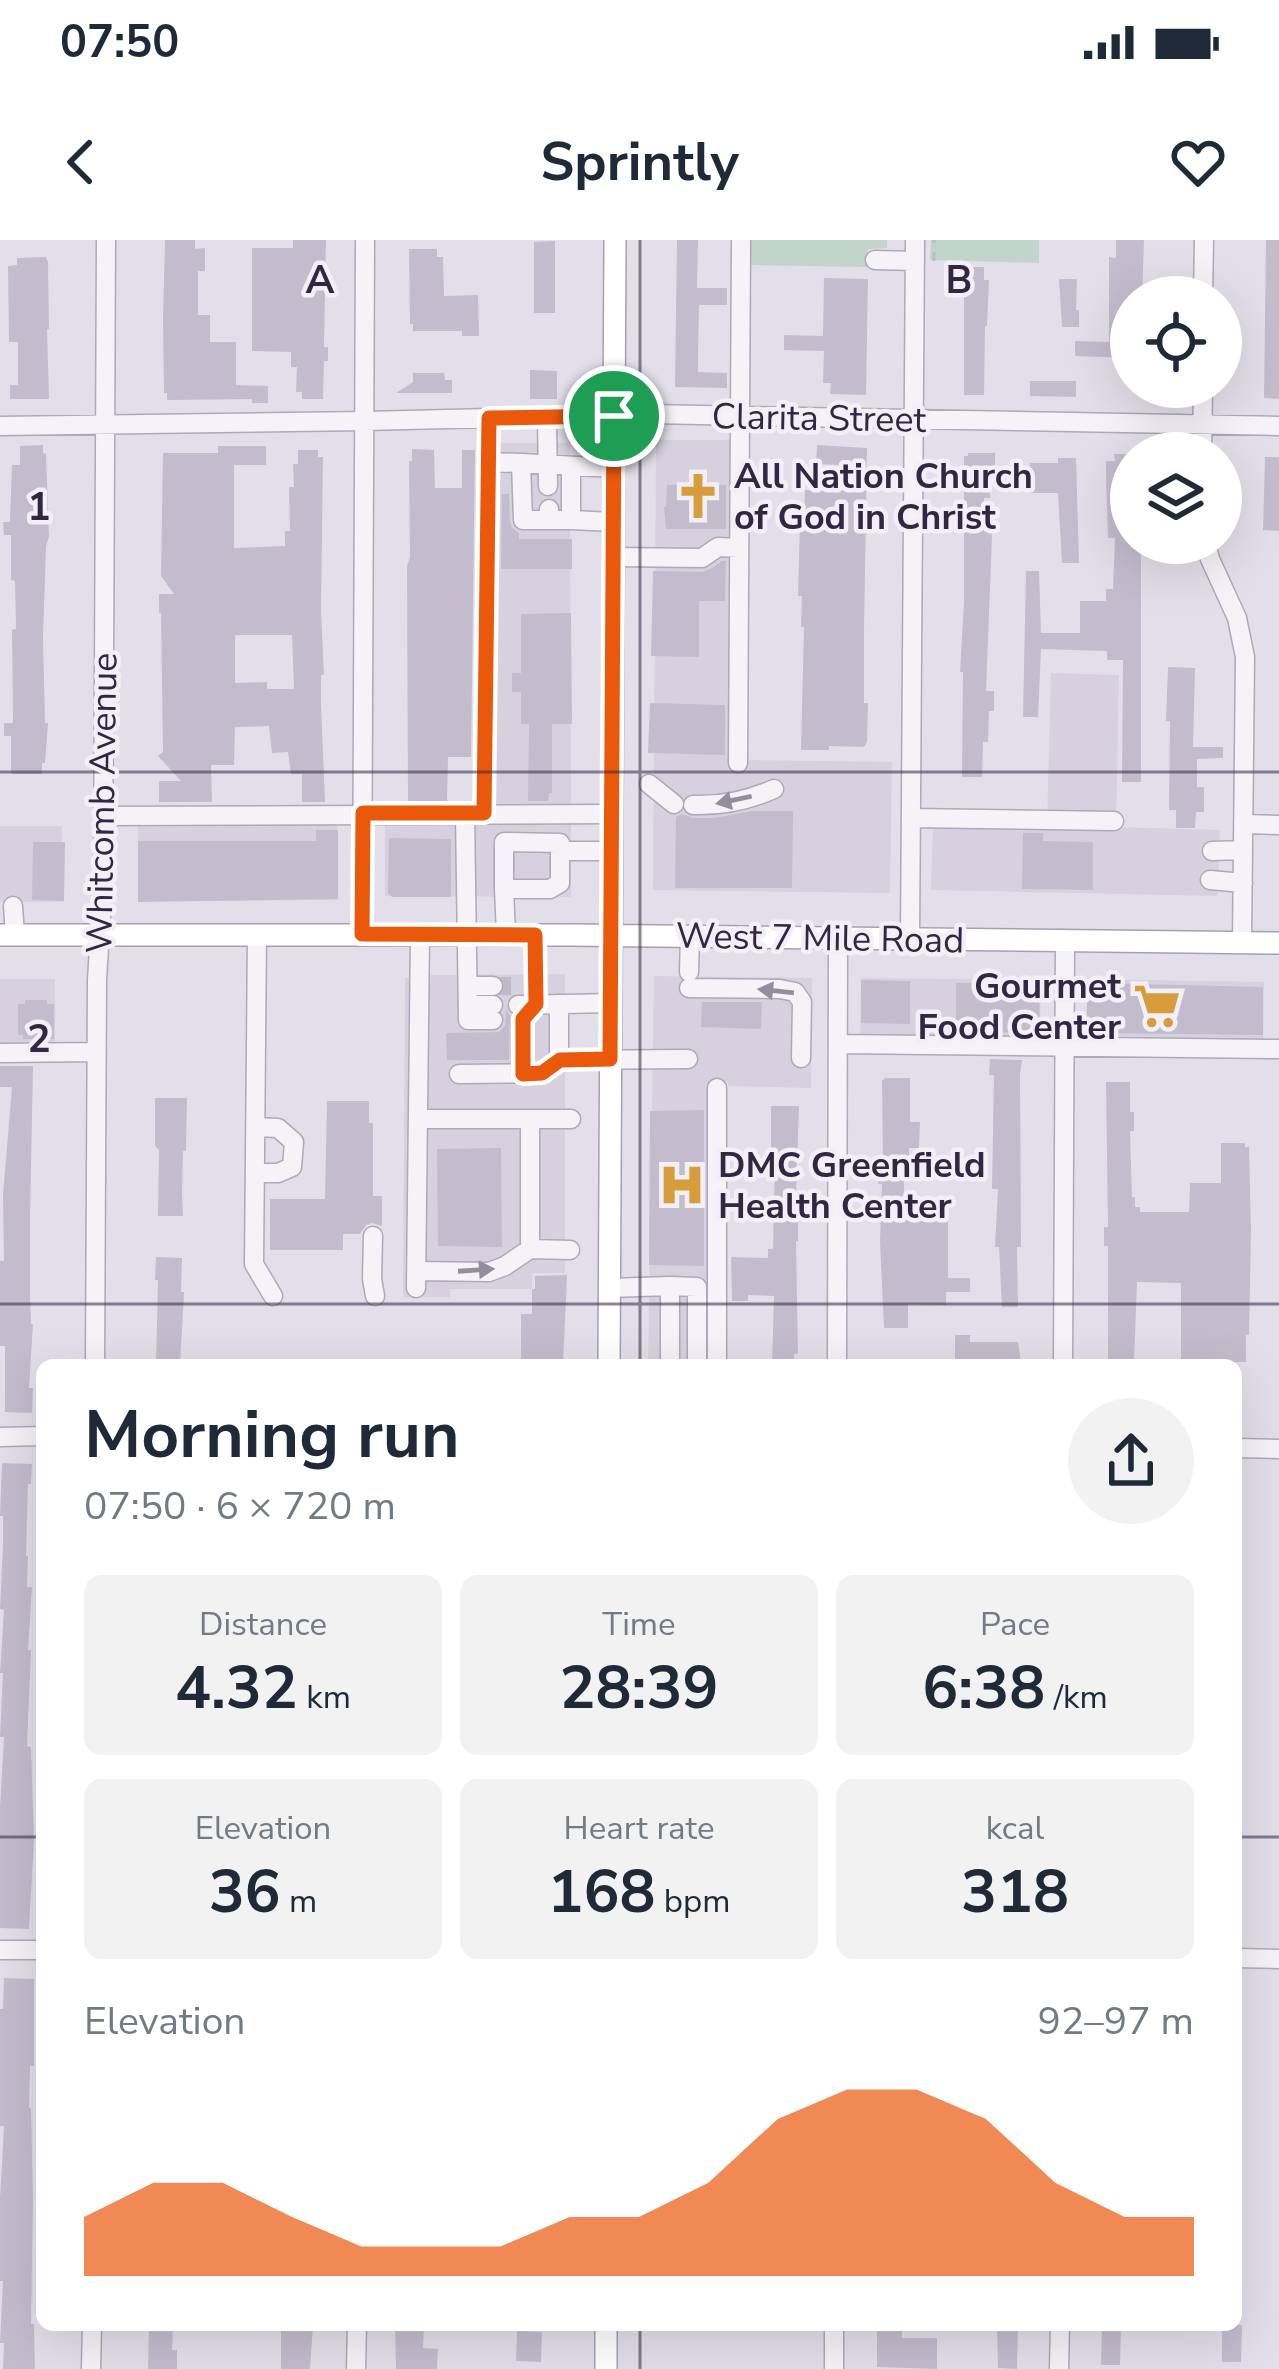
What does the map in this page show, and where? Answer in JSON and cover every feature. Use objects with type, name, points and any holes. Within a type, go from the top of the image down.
[{"type":"main road","points":[[609,1359],[615,240]]},
{"type":"main road","name":"West 7 Mile Road","points":[[8,935],[611,935],[1279,943]]},
{"type":"main road","points":[[606,2331],[606,2369]]},
{"type":"street","name":"Whitcomb Avenue","points":[[95,1359],[106,240]]},
{"type":"street","points":[[362,934],[365,240]]},
{"type":"street","points":[[738,763],[741,240]]},
{"type":"street","points":[[910,938],[914,419],[924,261],[915,240]]},
{"type":"street","points":[[1203,276],[1204,240]]},
{"type":"street","points":[[875,260],[924,261]]},
{"type":"street","points":[[1203,408],[1203,432]]},
{"type":"street","name":"Clarita Street","points":[[0,426],[740,415],[1279,426]]},
{"type":"street","points":[[468,996],[493,1004],[468,1020],[468,996],[468,935],[489,418]]},
{"type":"street","points":[[547,418],[548,486]]},
{"type":"street","points":[[488,463],[614,468]]},
{"type":"street","points":[[521,463],[523,520],[549,515],[613,522]]},
{"type":"street","points":[[571,466],[571,520]]},
{"type":"street","points":[[613,557],[702,558],[718,548],[739,548]]},
{"type":"street","points":[[1212,564],[1238,618],[1243,644],[1242,941]]},
{"type":"street","points":[[650,784],[683,805],[708,806],[774,788]]},
{"type":"street","points":[[103,816],[612,814]]},
{"type":"street","points":[[911,818],[1114,821]]},
{"type":"street","points":[[1243,824],[1279,824]]},
{"type":"street","points":[[504,889],[550,890],[560,883],[560,843],[504,842],[504,889],[506,935]]},
{"type":"street","points":[[1212,850],[1243,850]]},
{"type":"street","points":[[560,851],[611,851]]},
{"type":"street","points":[[1210,880],[1243,883]]},
{"type":"street","points":[[8,935],[13,906]]},
{"type":"street","points":[[257,934],[254,1264],[273,1296]]},
{"type":"street","points":[[420,935],[417,1280],[489,1271],[530,1249],[570,1250]]},
{"type":"street","points":[[523,1074],[525,1003],[535,935]]},
{"type":"street","points":[[690,936],[689,980],[795,992],[802,1003],[797,1058],[838,1051],[1279,1049]]},
{"type":"street","points":[[837,1359],[838,938]]},
{"type":"street","points":[[1063,1359],[1065,940]]},
{"type":"street","points":[[525,1003],[611,1003]]},
{"type":"street","points":[[559,1004],[560,1060]]},
{"type":"street","points":[[0,1053],[97,1052]]},
{"type":"street","points":[[459,1074],[542,1073],[560,1060],[688,1059]]},
{"type":"street","points":[[717,1088],[717,1359]]},
{"type":"street","points":[[418,1119],[571,1119]]},
{"type":"street","points":[[530,1119],[530,1249]]},
{"type":"street","points":[[255,1173],[278,1173],[292,1167],[295,1142],[278,1128],[256,1127]]},
{"type":"street","points":[[373,1236],[375,1296]]},
{"type":"street","points":[[670,1286],[670,1359]]},
{"type":"street","points":[[609,1288],[697,1287],[697,1359]]},
{"type":"street","points":[[0,1436],[36,1436]]},
{"type":"street","points":[[1242,1448],[1279,1449]]},
{"type":"street","points":[[0,1950],[36,1950]]},
{"type":"street","points":[[1242,1958],[1279,1959]]},
{"type":"street","points":[[92,2331],[92,2369]]},
{"type":"street","points":[[356,2369],[357,2331]]},
{"type":"street","points":[[834,2331],[834,2369]]},
{"type":"street","points":[[1059,2369],[1060,2331]]},
{"type":"path","points":[[924,261],[934,240]]},
{"type":"shaded area","points":[[656,440],[736,440],[734,766],[747,768],[747,760],[892,762],[890,893],[653,890]]},
{"type":"shaded area","points":[[492,443],[570,443],[571,804],[494,804]]},
{"type":"shaded area","points":[[1051,673],[1119,675],[1116,827],[1220,830],[1218,896],[931,890],[933,819],[1047,822]]},
{"type":"shaded area","points":[[385,819],[571,819],[571,897],[385,896]]},
{"type":"shaded area","points":[[337,821],[338,900],[139,901],[138,823]]},
{"type":"shaded area","points":[[0,826],[62,826],[62,902],[0,902]]},
{"type":"shaded area","points":[[565,974],[565,1273],[532,1273],[532,1289],[450,1289],[450,1297],[403,1297],[405,978]]},
{"type":"shaded area","points":[[654,976],[812,978],[811,1088],[728,1086],[728,1082],[714,1081],[713,1359],[648,1359]]},
{"type":"shaded area","points":[[861,978],[1041,980],[1040,1043],[860,1041]]},
{"type":"shaded area","points":[[0,979],[55,979],[55,1048],[0,1048]]},
{"type":"shaded area","points":[[1087,979],[1264,982],[1263,1046],[1086,1043]]},
{"type":"green space","points":[[746,240],[887,240],[887,248],[868,249],[867,267],[746,265]]},
{"type":"green space","points":[[931,240],[1039,240],[1039,263],[930,260]]},
{"type":"building","points":[[165,240],[195,240],[195,249],[205,248],[205,271],[198,271],[198,315],[210,315],[210,342],[236,342],[236,385],[268,386],[268,403],[167,400]]},
{"type":"building","points":[[293,240],[326,240],[324,347],[328,347],[328,361],[324,361],[323,399],[302,399],[302,392],[296,392],[297,367],[291,367],[291,352],[252,351],[252,248],[293,248]]},
{"type":"building","points":[[677,240],[698,240],[697,288],[727,288],[727,305],[699,305],[698,372],[727,373],[727,388],[675,387]]},
{"type":"building","points":[[1116,240],[1144,240],[1143,276],[1110,276],[1110,357],[1075,356],[1075,341],[1109,342],[1109,257],[1116,258]]},
{"type":"building","points":[[1266,240],[1279,240],[1279,399],[1264,398]]},
{"type":"building","points":[[555,241],[555,313],[534,313],[534,242]]},
{"type":"building","points":[[409,249],[437,249],[437,257],[443,257],[444,296],[478,295],[479,336],[462,336],[462,331],[413,331]]},
{"type":"building","points":[[46,257],[49,399],[10,399],[10,385],[18,385],[18,342],[9,342],[8,266],[17,265],[17,258]]},
{"type":"building","points":[[964,267],[984,267],[984,280],[989,280],[984,395],[964,395]]},
{"type":"building","points":[[824,278],[868,279],[866,395],[830,394],[831,383],[823,383],[824,351],[784,350],[784,335],[823,336]]},
{"type":"building","points":[[1059,279],[1077,279],[1079,327],[1062,327]]},
{"type":"building","points":[[530,370],[557,371],[557,399],[530,399]]},
{"type":"building","points":[[413,373],[444,373],[445,380],[452,380],[452,393],[396,393],[413,382]]},
{"type":"building","points":[[1030,381],[1076,381],[1076,397],[1030,396]]},
{"type":"building","points":[[43,445],[49,536],[43,638],[48,723],[45,763],[42,774],[11,774],[11,736],[4,736],[4,723],[13,723],[15,581],[11,580],[11,535],[4,535],[3,522],[10,522],[12,465],[20,465],[20,446]]},
{"type":"building","points":[[817,445],[867,448],[864,747],[801,750],[800,521],[804,521],[805,490],[841,491],[841,465],[816,464]]},
{"type":"building","points":[[218,446],[266,446],[266,465],[234,465],[234,548],[285,546],[285,531],[290,531],[289,487],[294,487],[298,450],[318,450],[318,457],[323,457],[325,802],[302,802],[302,774],[291,774],[288,752],[272,753],[269,726],[235,727],[234,765],[211,765],[212,802],[159,802],[159,781],[181,781],[158,756],[163,752],[159,594],[174,594],[161,576],[163,453],[218,453]],"holes":[[[235,635],[292,635],[294,689],[267,689],[267,682],[235,683]]]},
{"type":"building","points":[[412,449],[434,450],[435,488],[462,488],[462,450],[475,450],[471,757],[448,757],[447,801],[408,801],[407,566]]},
{"type":"building","points":[[995,453],[990,498],[984,498],[984,526],[991,526],[992,536],[986,691],[994,691],[994,711],[989,711],[988,742],[983,742],[982,777],[962,777],[964,456]]},
{"type":"building","points":[[1265,457],[1279,457],[1279,531],[1263,530]]},
{"type":"building","points":[[1058,458],[1076,458],[1079,563],[1062,563],[1058,493],[1030,493],[1030,463],[1058,463]]},
{"type":"building","points":[[1106,461],[1110,461],[1110,538],[1108,538]]},
{"type":"building","name":"All Nation Church of God in Christ","points":[[667,485],[726,485],[726,529],[666,529]]},
{"type":"building","points":[[502,494],[509,494],[510,522],[519,539],[572,539],[572,569],[501,569]]},
{"type":"building","points":[[726,561],[725,601],[699,601],[699,657],[651,656],[653,571],[702,572]]},
{"type":"building","points":[[1114,564],[1141,564],[1141,782],[1122,782],[1123,660],[1107,660],[1107,651],[1041,649],[1038,717],[1023,717],[1026,571],[1039,571],[1041,633],[1080,633],[1080,601],[1106,601],[1106,589],[1113,589]]},
{"type":"building","points":[[571,613],[572,724],[552,724],[548,801],[528,801],[529,724],[521,724],[521,692],[512,692],[512,673],[521,673],[521,614]]},
{"type":"building","points":[[1168,667],[1195,668],[1193,747],[1223,747],[1223,758],[1197,759],[1197,787],[1204,787],[1204,812],[1196,812],[1195,828],[1176,828],[1176,810],[1169,810]]},
{"type":"building","points":[[650,703],[725,705],[725,755],[648,753]]},
{"type":"building","points":[[752,811],[793,811],[792,888],[675,888],[676,817],[714,818]]},
{"type":"building","points":[[316,830],[338,830],[338,899],[138,902],[138,841],[316,841]]},
{"type":"building","points":[[1023,833],[1043,833],[1043,841],[1093,842],[1093,890],[1022,889]]},
{"type":"building","points":[[389,838],[451,839],[451,897],[392,897],[388,893]]},
{"type":"building","points":[[33,842],[65,842],[64,901],[32,900]]},
{"type":"building","points":[[861,980],[910,981],[910,1024],[861,1023]]},
{"type":"building","points":[[956,983],[1039,983],[1040,1033],[956,1032]]},
{"type":"building","points":[[1087,986],[1263,987],[1263,1035],[1087,1033]]},
{"type":"building","points":[[25,1000],[54,1004],[54,1039],[18,1035],[18,1004]]},
{"type":"building","points":[[702,1002],[762,1002],[761,1029],[701,1027]]},
{"type":"building","points":[[506,1009],[509,1060],[447,1060],[446,1033],[499,1032],[505,1026]]},
{"type":"building","points":[[990,1059],[1022,1060],[1018,1307],[1002,1307],[999,1247],[995,1247],[998,1189],[992,1189],[994,1075],[989,1075]]},
{"type":"building","points":[[0,1066],[33,1066],[32,1413],[5,1412],[0,1261],[4,1261],[3,1195],[12,1087],[0,1087]]},
{"type":"building","points":[[885,1078],[910,1078],[910,1122],[920,1122],[919,1148],[909,1148],[909,1156],[904,1156],[904,1194],[909,1194],[909,1208],[948,1208],[948,1278],[970,1278],[970,1292],[946,1292],[946,1305],[908,1304],[908,1328],[884,1328],[878,1170],[883,1165]]},
{"type":"building","points":[[1106,1082],[1130,1082],[1132,1197],[1140,1212],[1189,1212],[1190,1183],[1221,1183],[1221,1143],[1245,1143],[1249,1147],[1251,1231],[1246,1362],[1181,1359],[1181,1283],[1137,1282],[1134,1359],[1108,1359],[1104,1227],[1108,1227]]},
{"type":"building","points":[[155,1098],[187,1098],[183,1216],[158,1216]]},
{"type":"building","points":[[327,1101],[369,1101],[373,1196],[382,1196],[382,1226],[372,1223],[360,1234],[343,1234],[343,1250],[270,1250],[270,1199],[325,1199]]},
{"type":"building","points":[[771,1106],[799,1106],[798,1354],[794,1359],[772,1359],[774,1296],[748,1295],[748,1301],[732,1301],[731,1257],[768,1258],[768,1249],[773,1249],[775,1153],[771,1153]]},
{"type":"building","points":[[704,1110],[704,1266],[649,1265],[650,1111]]},
{"type":"building","points":[[501,1148],[502,1247],[438,1246],[437,1149]]},
{"type":"building","points":[[156,1257],[182,1258],[180,1359],[156,1359]]},
{"type":"building","points":[[567,1275],[563,1359],[521,1359],[521,1314],[532,1314],[535,1276]]},
{"type":"building","points":[[955,1335],[970,1335],[970,1342],[1018,1342],[1021,1359],[955,1359]]},
{"type":"building","points":[[2,1463],[32,1464],[26,1556],[27,1587],[32,1587],[27,1746],[31,1747],[34,1840],[29,1929],[0,1928]]},
{"type":"building","points":[[4,1978],[34,1979],[29,2108],[35,2369],[3,2369],[4,2343],[0,2343],[4,2126],[0,2126],[0,2009]]},
{"type":"building","points":[[149,2331],[173,2331],[177,2369],[148,2369]]},
{"type":"building","points":[[281,2331],[313,2331],[310,2369],[281,2369]]},
{"type":"building","points":[[395,2331],[424,2331],[423,2348],[438,2349],[437,2369],[396,2369]]},
{"type":"building","points":[[517,2331],[542,2332],[541,2362],[516,2361]]},
{"type":"building","points":[[877,2331],[902,2331],[902,2338],[937,2338],[937,2369],[877,2367]]},
{"type":"building","points":[[997,2331],[1018,2331],[1017,2369],[998,2368]]},
{"type":"building","points":[[1102,2331],[1121,2331],[1120,2365],[1101,2365]]},
{"type":"building","points":[[1222,2331],[1242,2331],[1241,2362],[1222,2362]]},
{"type":"tunnel","points":[[493,986],[518,986]]},
{"type":"place","name":"All Nation Church of God in Christ","points":[[698,496]]},
{"type":"place","name":"Gourmet Food Center","points":[[1157,1006]]},
{"type":"place","name":"DMC Greenfield Health Center","points":[[682,1185]]},
{"type":"route","points":[[614,416],[610,1059],[560,1060],[542,1073],[523,1074],[523,1019],[536,1004],[535,935],[362,934],[363,813],[484,813],[489,418],[614,416]]}]
